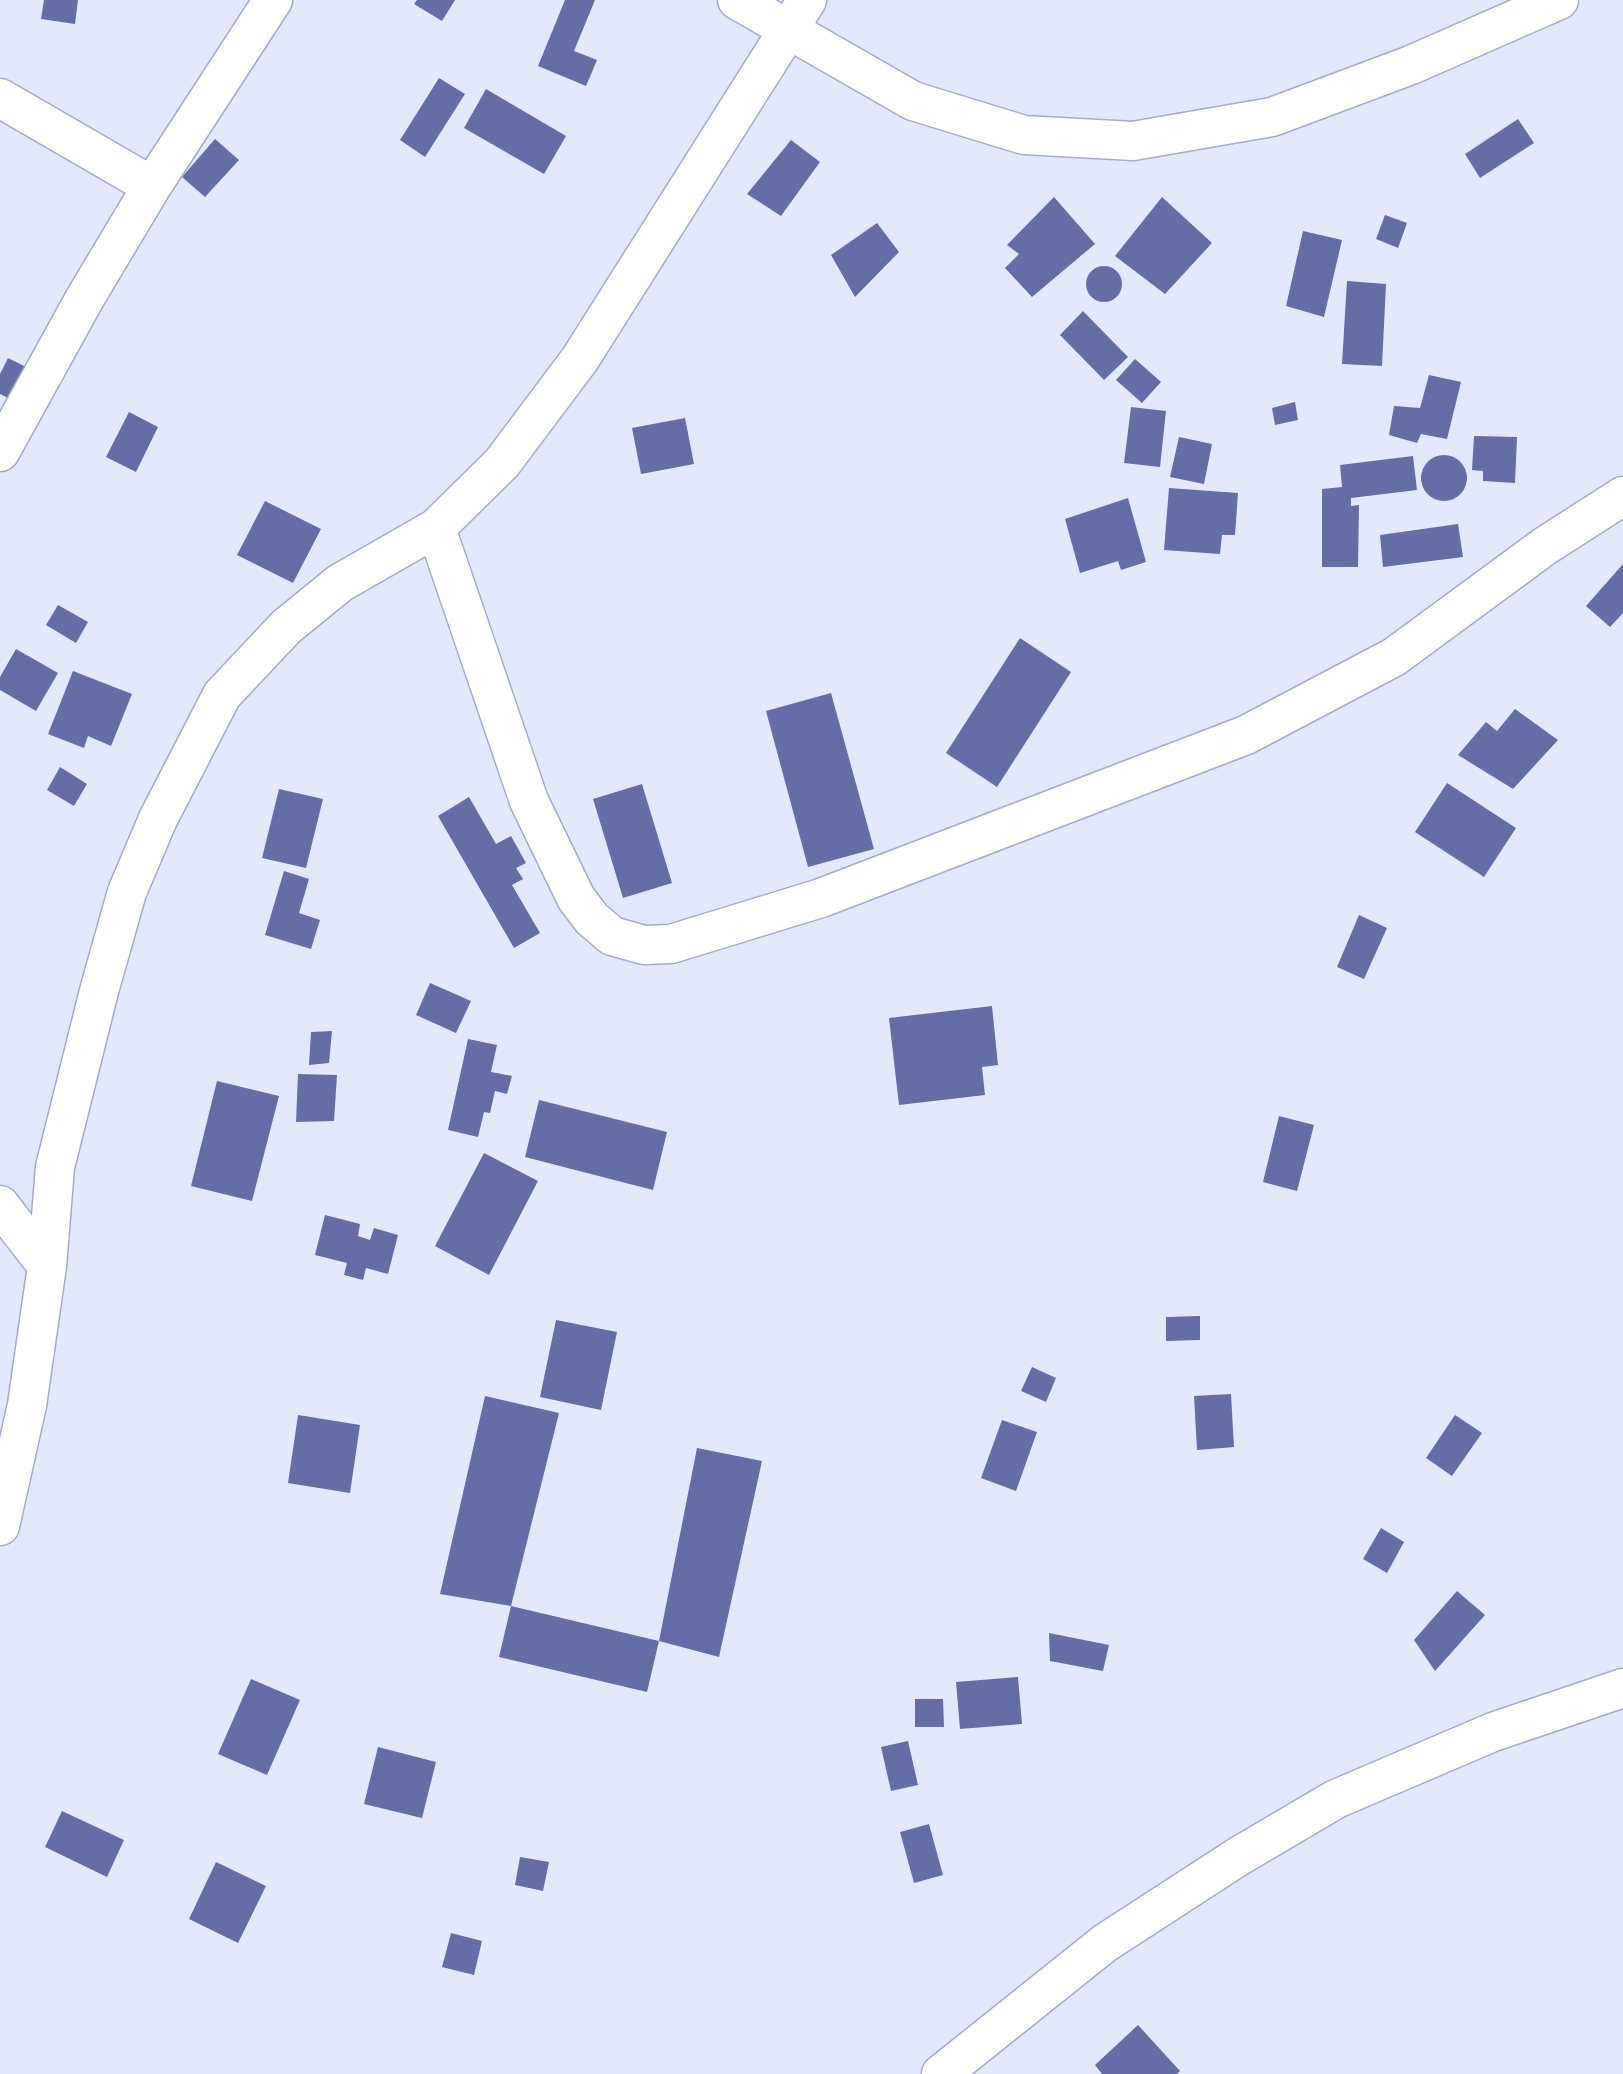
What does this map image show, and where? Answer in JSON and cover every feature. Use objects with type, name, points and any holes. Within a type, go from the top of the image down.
[{"type":"street","points":[[0,452],[85,298],[152,186],[273,0]]},
{"type":"street","points":[[737,0],[798,16],[913,101],[1024,135],[1133,141],[1272,117],[1410,65],[1559,0]]},
{"type":"street","points":[[0,1526],[27,1405],[47,1266],[55,1167],[127,892],[158,819],[215,708],[222,695],[297,618],[340,583],[436,528],[502,463],[580,359],[798,16]]},
{"type":"street","points":[[0,98],[152,186]]},
{"type":"street","points":[[436,528],[530,801],[576,898],[592,919],[612,936],[644,945],[671,944],[821,898],[1246,736],[1394,657],[1545,546],[1623,496]]},
{"type":"street","points":[[0,1205],[47,1266]]},
{"type":"street","points":[[941,2074],[1105,1943],[1239,1856],[1336,1799],[1493,1732],[1623,1688]]},
{"type":"building","points":[[44,0],[78,0],[75,24],[41,19]]},
{"type":"building","points":[[417,0],[455,0],[442,21],[414,4]]},
{"type":"building","points":[[565,0],[595,0],[574,51],[597,60],[586,86],[538,66]]},
{"type":"building","points":[[439,78],[465,94],[425,157],[400,140]]},
{"type":"building","points":[[486,89],[566,136],[544,174],[464,128]]},
{"type":"building","points":[[1518,119],[1534,143],[1480,178],[1465,154]]},
{"type":"building","points":[[215,139],[239,160],[205,197],[182,177]]},
{"type":"building","points":[[791,140],[820,162],[781,216],[747,194]]},
{"type":"building","points":[[1054,197],[1095,244],[1032,297],[1005,268],[1019,254],[1007,245]]},
{"type":"building","points":[[1162,197],[1212,243],[1165,294],[1115,256]]},
{"type":"building","points":[[1385,215],[1407,223],[1398,248],[1376,239]]},
{"type":"building","points":[[877,223],[899,252],[855,297],[831,255]]},
{"type":"building","points":[[1303,231],[1342,240],[1324,317],[1286,306]]},
{"type":"building","points":[[1104,266],[1116,272],[1122,284],[1116,296],[1104,302],[1092,296],[1086,284],[1092,272]]},
{"type":"building","points":[[1347,281],[1386,284],[1382,366],[1342,364]]},
{"type":"building","points":[[1083,311],[1128,357],[1104,380],[1060,335]]},
{"type":"building","points":[[8,358],[38,373],[22,405],[0,394],[0,374]]},
{"type":"building","points":[[1135,359],[1161,382],[1142,403],[1116,380]]},
{"type":"building","points":[[1429,375],[1461,382],[1447,439],[1421,434],[1417,443],[1389,435],[1394,406],[1420,408]]},
{"type":"building","points":[[1295,402],[1298,420],[1275,425],[1272,408]]},
{"type":"building","points":[[1131,407],[1166,411],[1160,467],[1124,463]]},
{"type":"building","points":[[129,412],[158,427],[136,472],[106,457]]},
{"type":"building","points":[[685,418],[694,464],[641,474],[632,428]]},
{"type":"building","points":[[1474,436],[1517,437],[1515,483],[1483,481],[1483,471],[1472,470]]},
{"type":"building","points":[[1179,437],[1212,444],[1204,484],[1170,477]]},
{"type":"building","points":[[1444,455],[1460,462],[1467,478],[1460,494],[1444,501],[1428,494],[1421,478],[1428,462]]},
{"type":"building","points":[[1413,456],[1417,490],[1351,498],[1351,506],[1359,505],[1358,567],[1322,567],[1322,489],[1342,487],[1340,465]]},
{"type":"building","points":[[1169,488],[1238,493],[1235,535],[1222,535],[1220,554],[1164,550]]},
{"type":"building","points":[[1128,498],[1146,562],[1121,570],[1118,561],[1080,573],[1065,519]]},
{"type":"building","points":[[265,501],[321,529],[293,583],[237,555]]},
{"type":"building","points":[[1458,524],[1463,557],[1383,567],[1380,535]]},
{"type":"building","points":[[1623,564],[1623,613],[1610,627],[1586,606]]},
{"type":"building","points":[[58,605],[88,622],[76,643],[46,625]]},
{"type":"building","points":[[1020,638],[1071,672],[997,787],[946,753]]},
{"type":"building","points":[[16,649],[58,673],[36,711],[0,690],[0,677]]},
{"type":"building","points":[[73,671],[132,694],[111,746],[88,736],[84,748],[48,734]]},
{"type":"building","points":[[831,693],[874,849],[808,867],[766,711]]},
{"type":"building","points":[[1515,709],[1558,740],[1513,789],[1458,755],[1486,722],[1497,731]]},
{"type":"building","points":[[60,767],[87,784],[74,806],[47,790]]},
{"type":"building","points":[[1447,783],[1516,828],[1484,877],[1415,832]]},
{"type":"building","points":[[642,784],[672,883],[623,898],[593,799]]},
{"type":"building","points":[[279,789],[323,799],[306,868],[262,858]]},
{"type":"building","points":[[469,797],[496,844],[511,836],[526,863],[516,868],[523,879],[512,885],[540,933],[514,948],[438,816]]},
{"type":"building","points":[[284,871],[309,879],[299,913],[320,920],[311,949],[265,935]]},
{"type":"building","points":[[1359,915],[1387,928],[1364,979],[1337,967]]},
{"type":"building","points":[[430,983],[471,1001],[456,1033],[416,1015]]},
{"type":"building","points":[[992,1006],[998,1065],[982,1067],[985,1095],[899,1105],[889,1018]]},
{"type":"building","points":[[332,1031],[329,1063],[309,1065],[311,1032]]},
{"type":"building","points":[[468,1039],[497,1045],[491,1072],[512,1076],[507,1094],[495,1091],[490,1113],[484,1112],[478,1137],[448,1130]]},
{"type":"building","points":[[298,1074],[337,1075],[334,1121],[296,1122]]},
{"type":"building","points":[[217,1081],[279,1096],[252,1201],[191,1186]]},
{"type":"building","points":[[539,1100],[667,1132],[653,1190],[525,1157]]},
{"type":"building","points":[[1279,1116],[1314,1125],[1297,1191],[1263,1182]]},
{"type":"building","points":[[484,1153],[538,1181],[489,1275],[435,1246]]},
{"type":"building","points":[[325,1215],[360,1224],[358,1236],[370,1240],[374,1228],[398,1235],[388,1274],[366,1268],[363,1280],[344,1275],[347,1263],[315,1255]]},
{"type":"building","points":[[1200,1316],[1200,1340],[1166,1341],[1166,1317]]},
{"type":"building","points":[[556,1320],[617,1332],[601,1410],[540,1397]]},
{"type":"building","points":[[1032,1367],[1056,1378],[1046,1402],[1021,1391]]},
{"type":"building","points":[[1231,1394],[1234,1447],[1197,1450],[1194,1396]]},
{"type":"building","points":[[485,1396],[559,1413],[511,1606],[440,1594]]},
{"type":"building","points":[[298,1415],[360,1425],[350,1493],[288,1483]]},
{"type":"building","points":[[1455,1415],[1482,1433],[1452,1476],[1426,1458]]},
{"type":"building","points":[[1002,1420],[1037,1432],[1016,1491],[981,1478]]},
{"type":"building","points":[[697,1448],[762,1461],[719,1657],[659,1641]]},
{"type":"building","points":[[1381,1528],[1404,1542],[1387,1573],[1363,1559]]},
{"type":"building","points":[[1457,1591],[1485,1615],[1435,1671],[1414,1640]]},
{"type":"building","points":[[511,1606],[659,1641],[647,1692],[499,1657]]},
{"type":"building","points":[[1049,1633],[1109,1645],[1103,1671],[1050,1661]]},
{"type":"building","points":[[1018,1677],[1022,1724],[960,1729],[956,1682]]},
{"type":"building","points":[[251,1679],[300,1700],[267,1775],[218,1754]]},
{"type":"building","points":[[915,1699],[943,1699],[944,1727],[915,1727]]},
{"type":"building","points":[[908,1741],[918,1785],[891,1791],[881,1747]]},
{"type":"building","points":[[378,1747],[436,1762],[422,1818],[364,1804]]},
{"type":"building","points":[[62,1811],[124,1840],[107,1877],[45,1847]]},
{"type":"building","points":[[929,1824],[943,1875],[914,1883],[900,1832]]},
{"type":"building","points":[[520,1857],[549,1862],[543,1891],[515,1885]]},
{"type":"building","points":[[216,1862],[266,1886],[238,1943],[189,1919]]},
{"type":"building","points":[[451,1933],[482,1941],[474,1975],[442,1967]]},
{"type":"building","points":[[1138,2025],[1180,2071],[1177,2074],[1102,2074],[1095,2065]]}]
